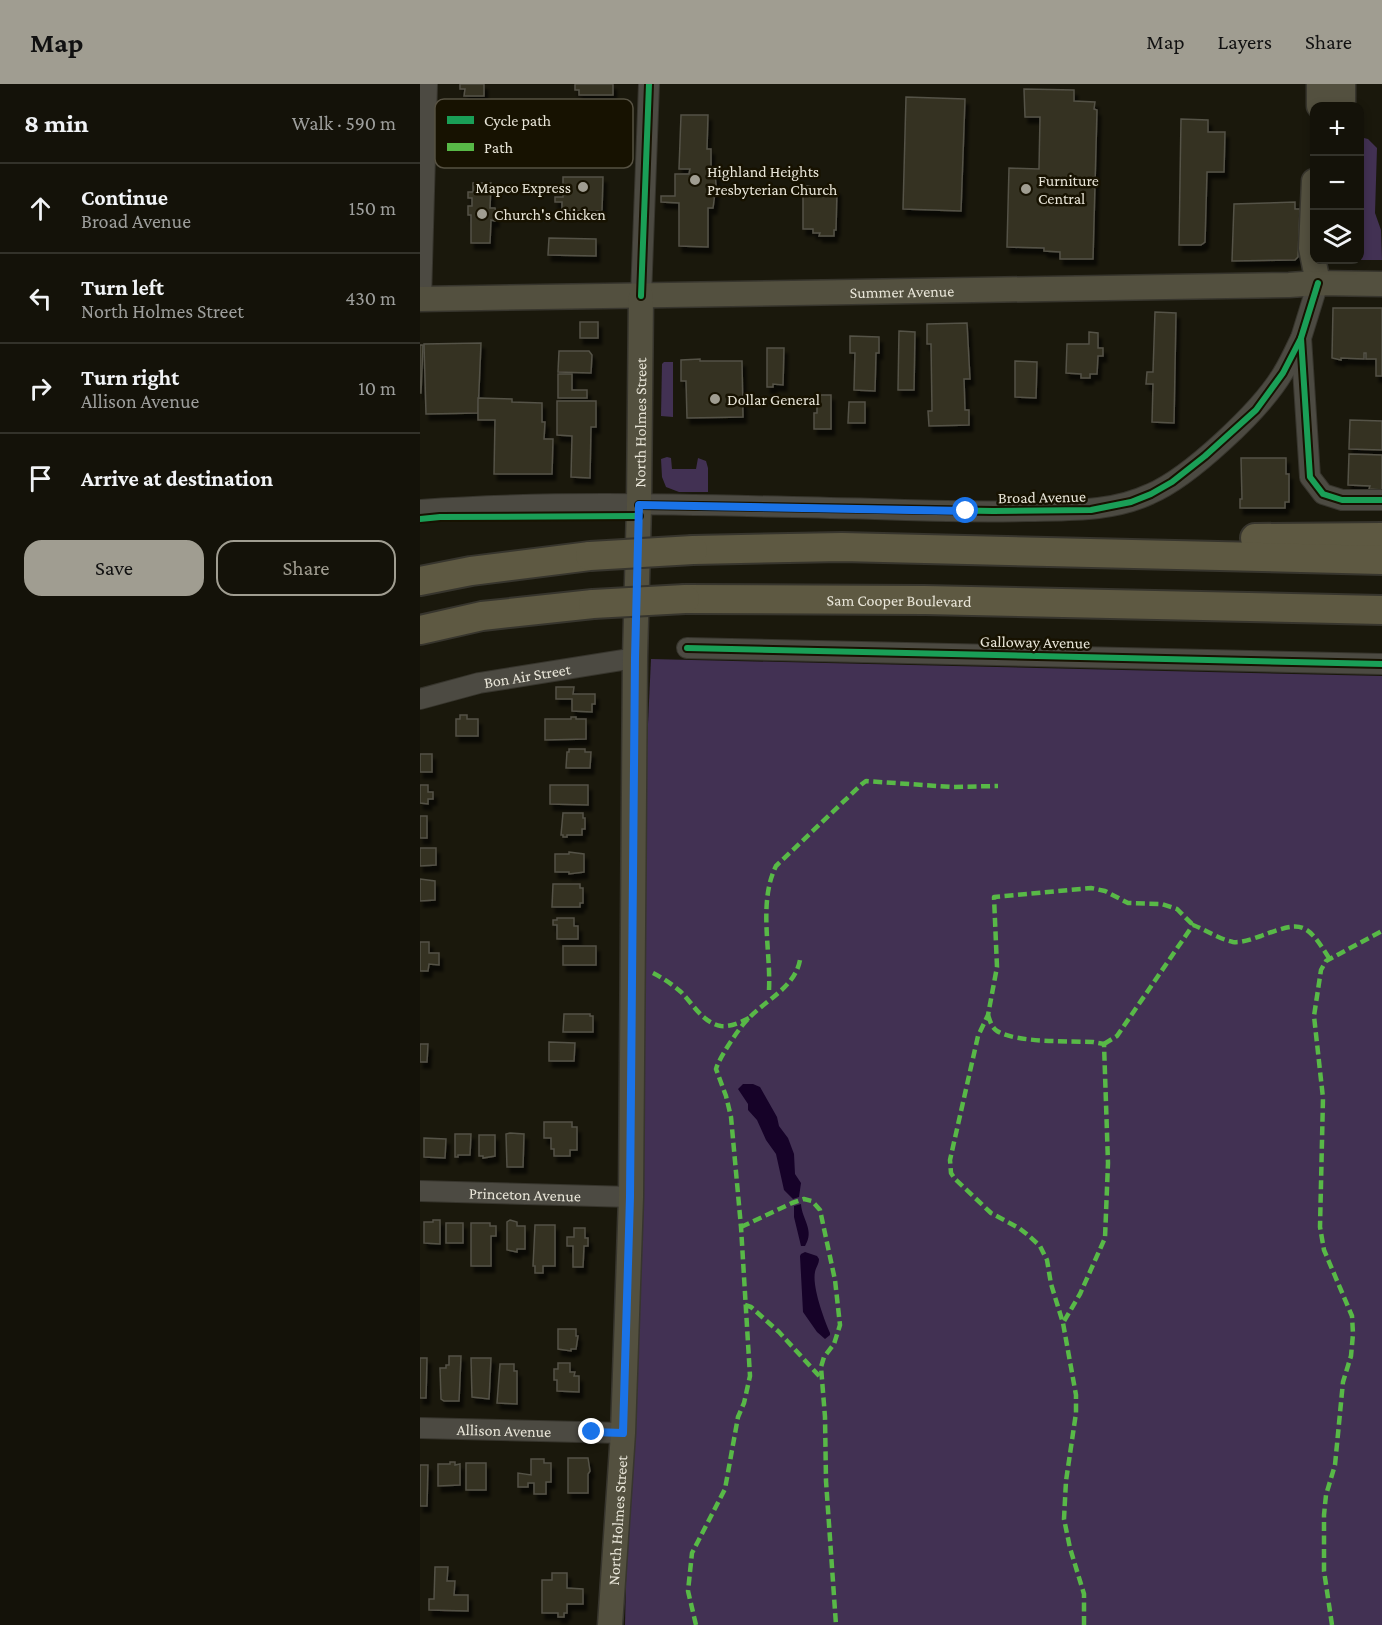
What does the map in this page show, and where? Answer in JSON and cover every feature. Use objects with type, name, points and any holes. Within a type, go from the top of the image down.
[{"type":"highway","points":[[1007,549],[1268,538],[1382,537]]},
{"type":"highway","points":[[420,581],[471,571],[590,556],[693,550],[842,547],[1007,549],[1382,560]]},
{"type":"highway","name":"Sam Cooper Boulevard","points":[[420,630],[482,616],[593,604],[685,599],[936,600],[1382,610]]},
{"type":"main road","points":[[1319,84],[1319,102]]},
{"type":"main road","points":[[1343,84],[1343,102]]},
{"type":"main road","points":[[1313,210],[1311,248],[1318,283]]},
{"type":"main road","points":[[1318,283],[1329,264]]},
{"type":"main road","name":"Summer Avenue","points":[[420,299],[1318,283],[1382,284]]},
{"type":"main road","name":"North Holmes Street","points":[[610,1625],[623,1433],[630,1197],[641,296]]},
{"type":"street","points":[[420,299],[427,84]]},
{"type":"street","name":"North Holmes Street","points":[[641,296],[649,84]]},
{"type":"street","name":"Broad Avenue","points":[[420,510],[487,505],[639,505],[993,511],[1091,510],[1131,502],[1172,482],[1256,410],[1283,374],[1300,338],[1318,283]]},
{"type":"street","points":[[1300,338],[1311,477],[1323,494],[1342,500],[1382,500]]},
{"type":"street","name":"Galloway Avenue","points":[[687,648],[1382,664]]},
{"type":"street","name":"Bon Air Street","points":[[420,699],[478,683],[635,658]]},
{"type":"street","name":"Princeton Avenue","points":[[420,1191],[630,1197]]},
{"type":"street","name":"Allison Avenue","points":[[420,1428],[623,1433]]},
{"type":"shaded area","points":[[1364,138],[1377,148],[1375,213],[1381,230],[1382,260],[1364,260]]},
{"type":"shaded area","points":[[673,362],[673,417],[661,416],[662,364]]},
{"type":"shaded area","points":[[671,458],[672,469],[696,469],[698,458],[706,461],[708,492],[679,492],[666,487],[662,477],[661,459]]},
{"type":"shaded area","points":[[651,659],[1382,676],[1382,1625],[625,1625],[645,788]]},
{"type":"shaded area","points":[[743,1084],[760,1087],[777,1117],[779,1126],[788,1138],[794,1154],[795,1174],[801,1183],[799,1197],[793,1199],[784,1190],[776,1154],[766,1140],[757,1120],[748,1110],[748,1104],[738,1089]]},
{"type":"shaded area","points":[[801,1204],[809,1235],[805,1246],[801,1246],[794,1217],[794,1206]]},
{"type":"shaded area","points":[[805,1252],[819,1259],[815,1272],[815,1286],[830,1333],[825,1339],[803,1312],[800,1256]]},
{"type":"building","points":[[460,84],[484,84],[484,96],[464,96],[465,89],[460,89]]},
{"type":"building","points":[[575,84],[613,84],[613,95],[579,95],[579,90],[575,90]]},
{"type":"building","points":[[1024,89],[1074,90],[1074,101],[1095,102],[1094,109],[1097,110],[1093,259],[1060,259],[1060,252],[1044,251],[1044,248],[1007,247],[1009,168],[1039,169],[1040,117],[1025,117]]},
{"type":"building","points":[[906,97],[965,99],[961,211],[903,209]]},
{"type":"building","name":"Highland Heights Presbyterian Church","points":[[681,115],[708,115],[707,149],[711,149],[711,174],[715,174],[716,185],[713,208],[708,208],[708,247],[679,246],[679,203],[661,202],[661,196],[675,196],[675,174],[689,174],[690,169],[679,169]]},
{"type":"building","points":[[1181,119],[1208,120],[1208,132],[1225,132],[1224,172],[1207,172],[1205,242],[1201,245],[1179,245]]},
{"type":"building","name":"Mapco Express","points":[[563,177],[603,177],[602,211],[562,211],[562,202],[555,202],[555,197],[563,197]]},
{"type":"building","name":"Church's Chicken","points":[[473,183],[491,183],[490,208],[495,208],[496,212],[495,221],[491,220],[490,243],[471,243],[471,215],[468,215],[468,206],[472,206],[472,198],[468,198],[468,192],[473,192]]},
{"type":"building","points":[[807,186],[810,188],[833,187],[837,190],[834,236],[819,236],[820,233],[813,233],[813,229],[803,229],[803,189]]},
{"type":"building","points":[[1295,202],[1295,209],[1300,209],[1298,257],[1295,260],[1232,261],[1234,204]]},
{"type":"building","points":[[549,238],[596,239],[596,256],[548,255]]},
{"type":"building","points":[[1333,308],[1382,308],[1382,376],[1376,376],[1376,359],[1366,359],[1366,353],[1364,353],[1364,359],[1332,358]]},
{"type":"building","points":[[1155,312],[1176,313],[1174,423],[1152,422],[1153,384],[1146,384],[1147,372],[1153,372]]},
{"type":"building","points":[[580,322],[598,322],[598,338],[580,338]]},
{"type":"building","points":[[967,323],[970,379],[964,379],[965,410],[969,410],[969,425],[929,426],[928,411],[932,411],[931,344],[927,344],[927,324]]},
{"type":"building","points":[[899,331],[915,332],[914,390],[898,390]]},
{"type":"building","points":[[1089,332],[1098,333],[1098,348],[1103,348],[1103,356],[1098,356],[1097,374],[1090,374],[1090,378],[1081,378],[1081,374],[1066,373],[1067,344],[1089,344]]},
{"type":"building","points":[[850,336],[879,337],[879,353],[876,353],[875,391],[854,390],[855,353],[850,353]]},
{"type":"building","points":[[481,343],[478,413],[426,414],[424,344]]},
{"type":"building","points":[[420,345],[423,345],[421,393],[420,393]]},
{"type":"building","points":[[767,348],[784,348],[783,385],[773,384],[773,387],[767,387]]},
{"type":"building","points":[[559,351],[589,351],[592,355],[591,373],[558,372]]},
{"type":"building","name":"Dollar General","points":[[700,359],[700,361],[742,361],[743,417],[687,418],[686,381],[681,381],[681,360]]},
{"type":"building","points":[[1015,361],[1037,362],[1036,398],[1015,397]]},
{"type":"building","points":[[558,374],[572,374],[572,390],[587,390],[587,398],[558,398]]},
{"type":"building","points":[[817,395],[831,395],[831,429],[814,429]]},
{"type":"building","points":[[478,398],[542,403],[542,422],[545,422],[544,439],[553,439],[552,474],[494,474],[495,420],[478,420]]},
{"type":"building","points":[[557,401],[596,401],[596,427],[591,427],[590,478],[571,477],[572,436],[557,435]]},
{"type":"building","points":[[849,402],[865,402],[865,423],[848,423]]},
{"type":"building","points":[[1350,420],[1382,421],[1382,450],[1349,449]]},
{"type":"building","points":[[1349,454],[1382,455],[1382,490],[1369,489],[1370,486],[1348,485]]},
{"type":"building","points":[[1241,458],[1286,458],[1286,474],[1289,474],[1289,502],[1285,502],[1285,508],[1240,508],[1240,499],[1242,499]]},
{"type":"building","points":[[556,687],[574,687],[573,694],[595,694],[592,712],[572,711],[572,699],[556,699]]},
{"type":"building","points":[[460,715],[467,715],[467,719],[478,719],[478,736],[456,736],[456,719],[460,719]]},
{"type":"building","points":[[571,717],[586,719],[586,739],[545,740],[545,719],[571,719]]},
{"type":"building","points":[[569,749],[585,749],[585,752],[591,752],[590,768],[566,768]]},
{"type":"building","points":[[420,754],[432,754],[432,772],[420,772]]},
{"type":"building","points":[[420,785],[428,785],[428,792],[433,792],[433,799],[428,799],[428,804],[420,803]]},
{"type":"building","points":[[550,785],[588,785],[588,805],[550,804]]},
{"type":"building","points":[[563,813],[583,813],[585,829],[582,829],[582,835],[563,837],[561,835]]},
{"type":"building","points":[[420,816],[427,816],[427,838],[420,838]]},
{"type":"building","points":[[420,848],[436,848],[436,865],[420,866]]},
{"type":"building","points":[[569,852],[584,854],[584,872],[569,874],[569,872],[555,872],[555,854],[569,854]]},
{"type":"building","points":[[420,879],[435,881],[435,900],[420,901]]},
{"type":"building","points":[[553,884],[580,884],[580,888],[583,888],[583,903],[580,903],[580,907],[552,907]]},
{"type":"building","points":[[574,918],[574,926],[578,926],[578,939],[557,939],[557,925],[553,925],[553,920]]},
{"type":"building","points":[[420,942],[429,942],[429,953],[439,953],[439,965],[429,964],[428,971],[420,971]]},
{"type":"building","points":[[563,946],[596,946],[596,965],[563,965]]},
{"type":"building","points":[[564,1014],[590,1014],[593,1016],[593,1032],[563,1032]]},
{"type":"building","points":[[549,1042],[575,1043],[574,1061],[549,1061]]},
{"type":"building","points":[[420,1044],[428,1044],[427,1062],[420,1062]]},
{"type":"building","points":[[544,1122],[572,1122],[572,1127],[577,1127],[577,1150],[570,1150],[570,1156],[554,1156],[554,1149],[551,1149],[551,1138],[544,1138]]},
{"type":"building","points":[[455,1134],[471,1134],[470,1155],[455,1157]]},
{"type":"building","points":[[506,1134],[524,1134],[523,1167],[507,1167]]},
{"type":"building","points":[[479,1135],[495,1135],[495,1156],[483,1158],[479,1156]]},
{"type":"building","points":[[424,1138],[446,1139],[445,1158],[424,1157]]},
{"type":"building","points":[[433,1220],[440,1220],[440,1244],[424,1243],[424,1222],[433,1222]]},
{"type":"building","points":[[510,1220],[517,1222],[517,1226],[525,1226],[525,1249],[517,1249],[517,1252],[507,1250],[507,1222]]},
{"type":"building","points":[[446,1223],[463,1223],[463,1243],[446,1243]]},
{"type":"building","points":[[471,1223],[490,1223],[490,1226],[496,1226],[496,1236],[491,1236],[491,1266],[471,1266]]},
{"type":"building","points":[[535,1225],[555,1225],[555,1266],[543,1266],[543,1273],[535,1273],[535,1266],[533,1266]]},
{"type":"building","points":[[574,1228],[585,1228],[585,1238],[588,1238],[588,1246],[584,1246],[583,1267],[573,1267],[573,1246],[567,1246],[567,1237],[574,1237]]},
{"type":"building","points":[[558,1329],[576,1329],[576,1336],[578,1336],[576,1349],[571,1349],[571,1351],[558,1349]]},
{"type":"building","points":[[449,1356],[461,1356],[459,1401],[441,1399],[440,1368],[446,1368],[446,1365],[449,1365]]},
{"type":"building","points":[[420,1358],[427,1358],[426,1398],[420,1398]]},
{"type":"building","points":[[471,1358],[491,1358],[489,1399],[472,1397]]},
{"type":"building","points":[[558,1363],[570,1363],[570,1372],[575,1372],[574,1376],[579,1376],[579,1392],[557,1391],[554,1369],[558,1369]]},
{"type":"building","points":[[500,1364],[514,1364],[514,1371],[517,1371],[517,1404],[497,1403]]},
{"type":"building","points":[[568,1458],[588,1458],[590,1471],[588,1493],[568,1493]]},
{"type":"building","points":[[531,1459],[544,1459],[544,1463],[551,1463],[551,1482],[546,1482],[546,1494],[534,1494],[534,1483],[528,1483],[528,1487],[518,1487],[518,1473],[531,1475]]},
{"type":"building","points":[[450,1462],[455,1462],[455,1465],[460,1464],[460,1485],[438,1486],[438,1464],[450,1464]]},
{"type":"building","points":[[466,1463],[486,1463],[486,1490],[466,1490]]},
{"type":"building","points":[[420,1465],[428,1465],[427,1506],[420,1506]]},
{"type":"building","points":[[435,1567],[448,1567],[447,1581],[455,1581],[454,1595],[468,1595],[468,1611],[429,1610],[429,1599],[434,1599]]},
{"type":"building","points":[[552,1573],[567,1573],[567,1588],[583,1589],[583,1604],[567,1604],[567,1613],[564,1613],[564,1617],[558,1617],[558,1613],[542,1613],[542,1580],[552,1580]]},
{"type":"marked path","points":[[769,990],[766,911],[771,880],[776,866],[862,784],[866,781],[952,787],[998,786]]},
{"type":"marked path","points":[[1084,1625],[1084,1594],[1064,1519],[1076,1395],[1063,1323],[1051,1284],[1047,1260],[1040,1246],[1028,1235],[991,1213],[955,1179],[951,1173],[950,1160],[978,1036],[988,1015],[997,967],[994,897],[1091,888],[1105,891],[1128,903],[1162,904],[1177,909],[1193,925]]},
{"type":"marked path","points":[[1104,1044],[1117,1036],[1193,925],[1233,942],[1285,928],[1301,928],[1314,937],[1329,958]]},
{"type":"marked path","points":[[1332,1625],[1324,1571],[1324,1515],[1326,1495],[1335,1465],[1343,1382],[1351,1356],[1353,1334],[1352,1316],[1324,1250],[1320,1227],[1323,1098],[1314,1016],[1321,970],[1326,961],[1382,931]]},
{"type":"marked path","points":[[696,1625],[688,1591],[692,1553],[725,1489],[738,1417],[744,1403],[750,1376],[741,1227],[731,1117],[716,1069],[725,1050],[740,1028],[786,985],[797,970],[800,960]]},
{"type":"marked path","points":[[653,973],[678,989],[704,1017],[715,1024],[728,1026],[749,1018]]},
{"type":"marked path","points":[[988,1015],[997,1031],[1017,1038],[1104,1044],[1108,1163],[1105,1238],[1080,1294],[1063,1323]]},
{"type":"marked path","points":[[741,1227],[804,1199],[812,1201],[820,1210],[835,1280],[840,1325],[834,1344],[824,1357],[821,1367],[836,1625]]},
{"type":"marked path","points":[[745,1305],[751,1307],[779,1332],[821,1378]]},
{"type":"cycle path","points":[[641,296],[649,84]]},
{"type":"cycle path","points":[[1318,283],[1301,338],[1310,477],[1323,494],[1342,500],[1382,500]]},
{"type":"cycle path","points":[[639,505],[993,511],[1091,510],[1131,502],[1172,482],[1256,410],[1283,373],[1301,338]]},
{"type":"cycle path","points":[[420,519],[639,516]]},
{"type":"cycle path","points":[[687,648],[1382,664]]},
{"type":"place","name":"Highland Heights Presbyterian Church","points":[[695,180]]},
{"type":"place","name":"Mapco Express","points":[[583,187]]},
{"type":"place","name":"Furniture Central","points":[[1026,189]]},
{"type":"place","name":"Church's Chicken","points":[[482,214]]},
{"type":"place","name":"Dollar General","points":[[715,399]]},
{"type":"route","points":[[592,1432],[623,1433],[630,1197],[635,658],[639,505],[966,511]]}]
